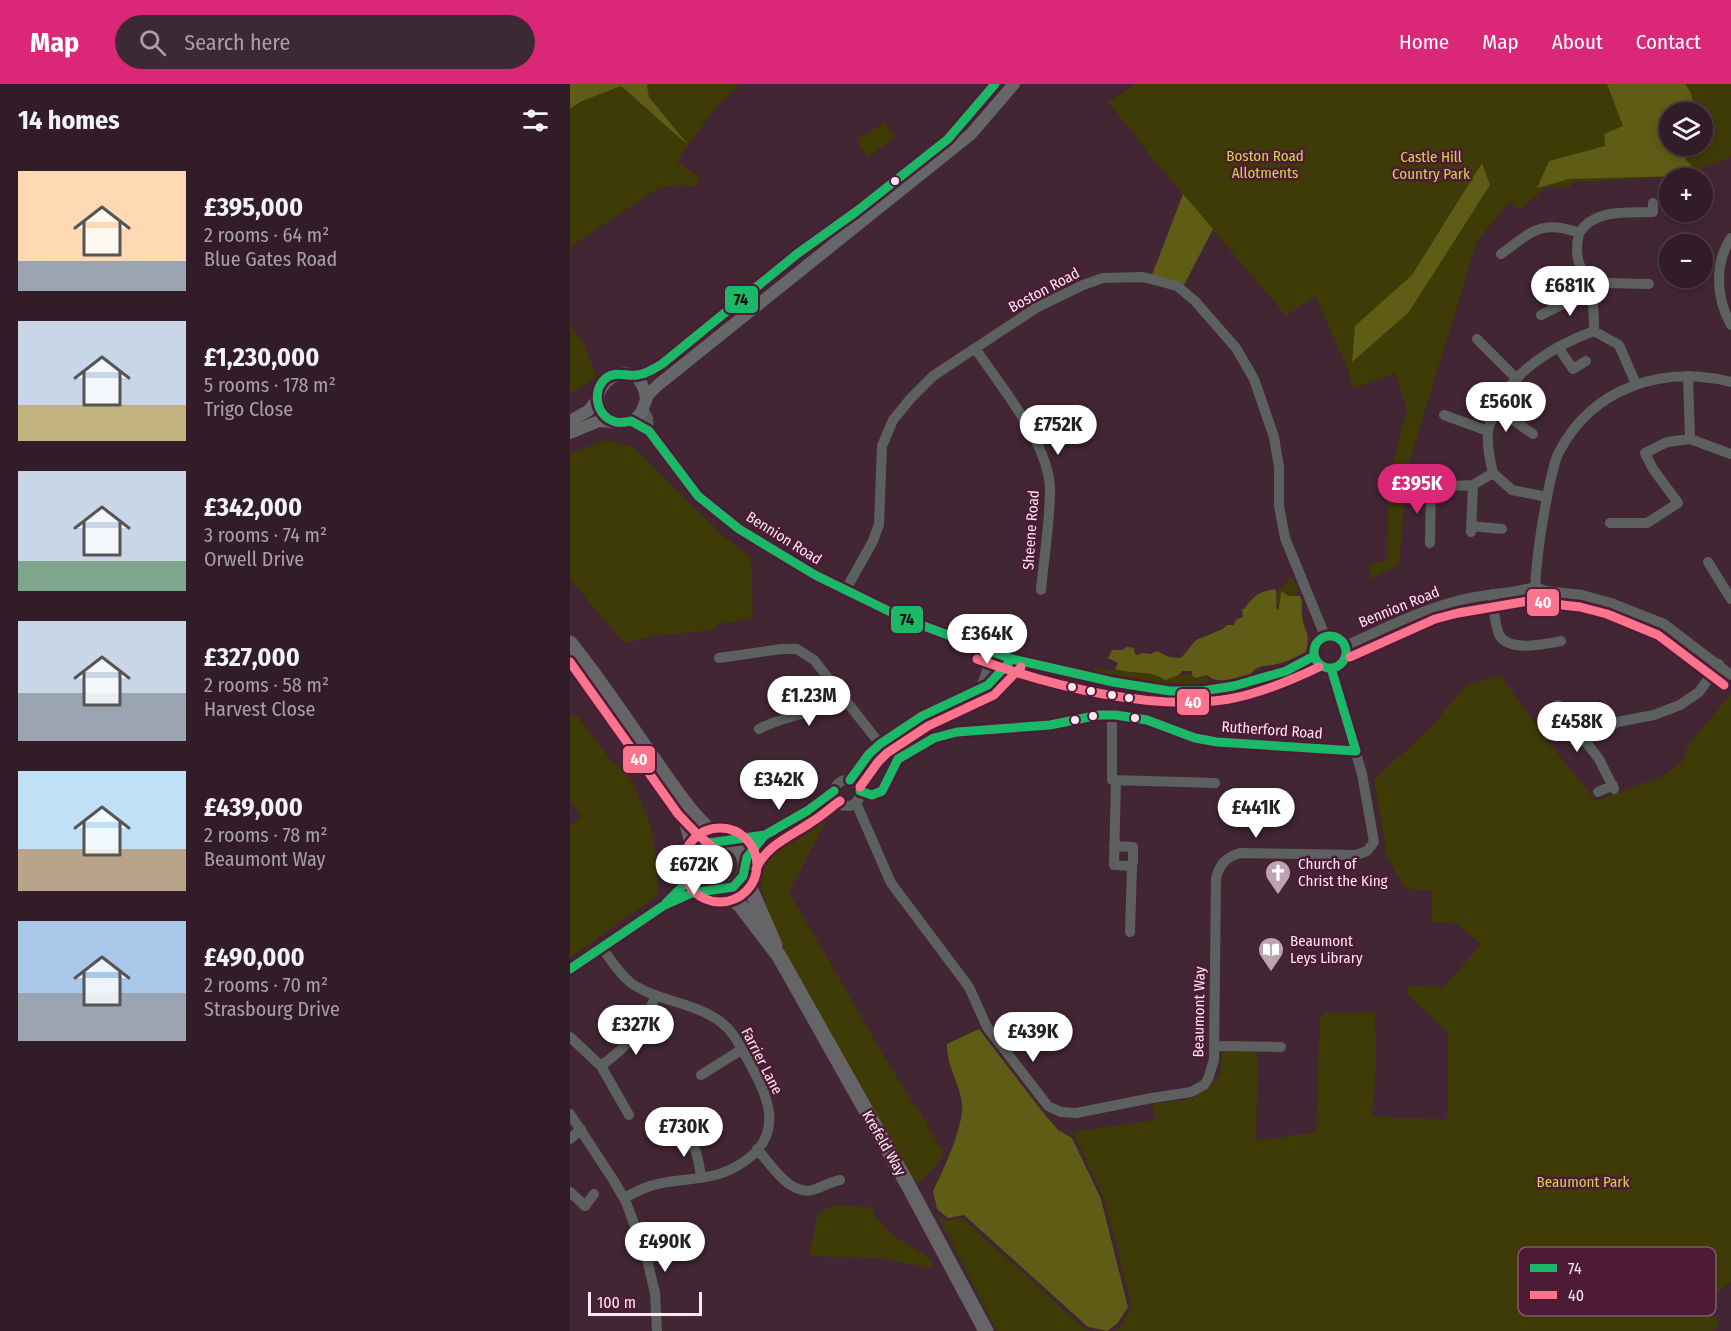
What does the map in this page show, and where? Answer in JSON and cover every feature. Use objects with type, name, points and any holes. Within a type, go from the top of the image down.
[{"type":"highway","points":[[570,643],[680,796],[707,828],[742,852],[745,866],[739,881],[733,887],[719,890],[709,887],[699,879],[680,796]]},
{"type":"highway","points":[[695,862],[703,847],[709,843],[725,840]]},
{"type":"highway","name":"Krefeld Way","points":[[745,866],[750,888],[773,937],[779,957]]},
{"type":"highway","name":"Krefeld Way","points":[[719,890],[740,905],[779,957],[908,1185],[986,1331]]},
{"type":"main road","points":[[633,376],[647,373],[662,364],[797,254],[857,211],[948,139],[995,84]]},
{"type":"main road","points":[[570,433],[590,424],[631,421],[658,385],[971,134],[1014,84]]},
{"type":"main road","points":[[570,421],[588,411],[597,400],[600,385],[607,377],[622,373],[633,376],[641,382],[645,391],[645,405]]},
{"type":"main road","points":[[597,400],[601,412],[611,421]]},
{"type":"street","points":[[1594,332],[1591,297],[1576,258],[1579,233],[1592,220],[1608,213],[1653,212],[1653,203]]},
{"type":"street","points":[[1501,254],[1539,228],[1554,226],[1579,233]]},
{"type":"street","points":[[1731,238],[1723,250],[1718,284],[1722,304],[1731,325]]},
{"type":"street","name":"Boston Road","points":[[845,591],[873,541],[879,524],[882,446],[893,420],[933,375],[1036,309],[1083,285],[1103,278],[1143,277],[1166,282],[1184,291],[1195,301],[1236,348],[1254,379],[1274,437],[1280,467],[1279,506],[1285,538],[1325,636]]},
{"type":"street","points":[[1587,286],[1605,283],[1649,284]]},
{"type":"street","points":[[1542,315],[1570,300],[1591,297]]},
{"type":"street","points":[[1547,497],[1512,490],[1493,473],[1488,431],[1496,408],[1516,378],[1548,352],[1572,339],[1594,332],[1620,345],[1636,384]]},
{"type":"street","points":[[1477,339],[1516,378]]},
{"type":"street","points":[[1558,347],[1573,369],[1586,361]]},
{"type":"street","name":"Sheene Road","points":[[975,348],[1034,436],[1044,459],[1050,487],[1041,590]]},
{"type":"street","points":[[1731,382],[1716,378],[1665,376],[1636,384],[1600,402],[1576,425],[1558,453],[1547,497],[1535,587],[1546,591],[1582,595],[1611,603],[1664,624],[1731,675]]},
{"type":"street","points":[[1688,376],[1690,439]]},
{"type":"street","name":"Bennion Road","points":[[645,405],[649,431]]},
{"type":"street","points":[[1496,408],[1533,434]]},
{"type":"street","points":[[1444,415],[1488,431]]},
{"type":"street","name":"Bennion Road","points":[[631,421],[649,431],[698,496],[718,514],[784,558],[845,591],[905,619],[1012,659],[1142,688],[1202,691],[1234,686],[1286,671],[1314,656]]},
{"type":"street","points":[[1610,523],[1647,523],[1684,503],[1653,469],[1645,453],[1667,442],[1690,439],[1731,454]]},
{"type":"street","points":[[1418,485],[1431,487],[1473,485],[1493,473]]},
{"type":"street","points":[[1473,485],[1471,529],[1502,529]]},
{"type":"street","points":[[1430,543],[1431,487]]},
{"type":"street","points":[[1708,562],[1731,599]]},
{"type":"street","name":"Bennion Road","points":[[1346,646],[1431,608],[1535,587]]},
{"type":"street","points":[[1492,594],[1500,636],[1506,641],[1521,646],[1561,641]]},
{"type":"street","points":[[1325,636],[1340,638],[1346,646],[1344,661],[1336,667],[1320,665],[1314,656],[1315,646],[1325,636]]},
{"type":"street","points":[[979,690],[987,674],[989,662],[981,648]]},
{"type":"street","points":[[719,658],[781,649],[797,649],[814,660],[880,744]]},
{"type":"street","points":[[850,780],[868,754],[880,744],[922,716],[988,685],[1012,659]]},
{"type":"street","points":[[1586,741],[1617,722],[1654,715],[1680,705],[1699,692],[1719,664]]},
{"type":"street","name":"Beaumont Way","points":[[856,803],[891,883],[969,987],[987,1027],[1048,1106],[1061,1112],[1076,1113],[1191,1092],[1204,1085],[1213,1068],[1216,878],[1221,864],[1227,858],[1240,853],[1356,855],[1367,851],[1374,842],[1356,751],[1331,668]]},
{"type":"street","points":[[759,729],[774,721],[828,708],[844,698]]},
{"type":"street","points":[[1558,705],[1599,759],[1614,787],[1598,792]]},
{"type":"street","name":"Rutherford Road","points":[[860,791],[872,795],[882,791],[898,759],[934,738],[975,730],[1050,725],[1106,715],[1147,720],[1195,738],[1217,742],[1356,751]]},
{"type":"street","points":[[1113,723],[1112,780],[1215,783]]},
{"type":"street","points":[[843,780],[850,780],[858,786],[860,791],[856,803],[845,806],[835,796],[837,784],[843,780]]},
{"type":"street","points":[[1116,780],[1114,866],[1132,866],[1130,932]]},
{"type":"street","points":[[745,866],[751,851],[765,835],[835,796]]},
{"type":"street","points":[[725,840],[765,835]]},
{"type":"street","points":[[1114,846],[1133,847],[1132,862]]},
{"type":"street","points":[[663,906],[685,884],[695,862]]},
{"type":"street","points":[[570,969],[663,906],[692,893],[719,890]]},
{"type":"street","name":"Farrier Lane","points":[[602,948],[623,976],[637,987],[704,1012],[732,1031],[769,1104],[769,1124],[758,1149]]},
{"type":"street","points":[[601,1066],[632,1041],[656,995]]},
{"type":"street","points":[[570,1037],[601,1066],[629,1115]]},
{"type":"street","points":[[1214,1046],[1281,1047]]},
{"type":"street","points":[[701,1075],[741,1050]]},
{"type":"street","points":[[570,1114],[624,1198],[647,1258],[656,1293],[657,1331]]},
{"type":"street","points":[[570,1139],[581,1129]]},
{"type":"street","points":[[685,1131],[694,1143],[701,1178]]},
{"type":"street","points":[[624,1198],[657,1184],[712,1177],[745,1161],[758,1149],[794,1188],[802,1191],[812,1190],[840,1180]]},
{"type":"street","points":[[570,1192],[585,1206],[594,1194]]},
{"type":"green space","points":[[649,84],[740,84],[716,107],[677,161],[700,178],[696,186],[678,185],[659,188],[570,247],[570,109],[580,102],[621,86],[685,142],[649,97],[647,86]]},
{"type":"green space","name":"Castle Hill Country Park","points":[[1136,84],[1731,84],[1731,157],[1702,168],[1659,168],[1659,177],[1574,182],[1568,188],[1546,187],[1519,211],[1509,202],[1477,241],[1407,470],[1399,565],[1370,579],[1370,564],[1387,561],[1389,478],[1407,410],[1395,373],[1353,389],[1348,369],[1315,296],[1286,316],[1108,102]]},
{"type":"green space","points":[[885,122],[895,137],[868,157],[856,140]]},
{"type":"green space","points":[[570,324],[586,347],[596,377],[570,394]]},
{"type":"green space","points":[[605,440],[633,447],[723,536],[751,558],[753,618],[718,624],[712,630],[653,636],[624,643],[570,579],[570,454]]},
{"type":"green space","points":[[1292,577],[1299,591],[1291,597],[1280,598],[1280,604],[1276,606],[1277,593]]},
{"type":"green space","points":[[1093,668],[1153,674],[1163,679],[1192,673],[1200,678],[1207,675],[1209,683],[1179,684],[1136,680],[1092,672]]},
{"type":"green space","name":"Beaumont Park","points":[[1501,676],[1546,739],[1596,801],[1662,776],[1683,761],[1688,745],[1731,694],[1731,1282],[1716,1294],[1716,1247],[1518,1247],[1518,1316],[1715,1316],[1720,1324],[1712,1331],[1113,1331],[1120,1327],[1132,1306],[1104,1198],[1073,1132],[1155,1120],[1152,1104],[1192,1099],[1207,1089],[1220,1075],[1222,1052],[1258,1052],[1256,1141],[1316,1132],[1320,1017],[1325,1013],[1375,1011],[1376,1066],[1372,1115],[1394,1118],[1447,1119],[1448,1033],[1406,993],[1408,986],[1444,987],[1481,944],[1456,923],[1432,922],[1432,891],[1405,888],[1387,857],[1374,779],[1426,732],[1467,685]]},
{"type":"green space","points":[[570,714],[578,717],[610,759],[629,775],[652,830],[658,895],[570,958],[570,826],[582,817],[570,800]]},
{"type":"green space","points":[[829,815],[789,892],[894,1073],[940,1148],[945,1149],[938,1163],[919,1183],[915,1180],[911,1182],[852,1080],[779,941],[763,905],[767,903],[759,877],[760,868],[769,852],[807,823]]},
{"type":"green space","points":[[832,1206],[873,1208],[873,1214],[887,1229],[924,1254],[935,1269],[880,1258],[809,1256],[818,1213]]},
{"type":"green space","points":[[938,1216],[948,1221],[962,1218],[1086,1330],[1091,1331],[997,1331]]},
{"type":"shaded area","points":[[570,84],[649,84],[647,86],[649,97],[689,146],[621,86],[580,102],[570,109]]},
{"type":"shaded area","points":[[1607,84],[1685,84],[1691,93],[1693,102],[1659,102],[1659,156],[1683,156],[1693,168],[1659,168],[1659,177],[1569,179],[1537,188],[1549,161],[1605,146],[1604,134],[1623,126]]},
{"type":"shaded area","points":[[1482,163],[1490,185],[1409,312],[1352,362],[1355,326],[1412,275]]},
{"type":"shaded area","points":[[1183,194],[1213,229],[1183,287],[1152,275]]},
{"type":"shaded area","points":[[1275,589],[1277,610],[1283,592],[1288,596],[1300,596],[1301,598],[1307,635],[1306,652],[1292,659],[1259,667],[1250,675],[1223,681],[1207,675],[1196,678],[1192,676],[1192,671],[1182,671],[1179,675],[1165,680],[1153,674],[1115,669],[1118,663],[1108,658],[1112,650],[1122,650],[1127,647],[1134,648],[1137,655],[1157,651],[1169,657],[1181,658],[1196,640],[1223,629],[1227,625],[1234,625],[1236,620],[1243,617],[1242,609],[1257,595]]},
{"type":"shaded area","points":[[979,1029],[1058,1130],[1072,1138],[1101,1199],[1128,1307],[1117,1324],[1107,1331],[1088,1327],[964,1215],[948,1218],[937,1209],[933,1191],[952,1147],[962,1112],[960,1095],[948,1059],[947,1044]]},
{"type":"transit line","name":"74","points":[[995,84],[948,139],[857,211],[797,254],[662,364],[640,374],[617,374],[605,379],[597,396],[603,414],[620,423],[631,421],[649,431],[698,496],[739,529],[815,575],[905,619],[1012,659],[1113,682],[1170,691],[1202,691],[1234,686],[1286,671],[1314,656]]},
{"type":"transit line","name":"40","points":[[1350,657],[1435,619],[1534,600],[1607,614],[1658,635],[1724,685]]},
{"type":"transit line","name":"74","points":[[1330,636],[1341,641],[1346,652],[1341,663],[1330,668],[1319,663],[1314,652],[1319,641],[1330,636]]},
{"type":"transit line","name":"40","points":[[977,659],[1068,687],[1101,694],[1168,702],[1229,699],[1275,686],[1319,667]]},
{"type":"transit line","name":"74","points":[[850,780],[869,754],[880,744],[922,716],[988,685],[1012,659]]},
{"type":"transit line","name":"40","points":[[570,662],[678,814],[716,850]]},
{"type":"transit line","name":"40","points":[[860,787],[887,753],[928,726],[994,695],[1021,667]]},
{"type":"transit line","name":"74","points":[[860,791],[872,795],[882,791],[898,759],[934,738],[957,732],[1050,725],[1099,715],[1147,720],[1195,738],[1217,742],[1356,751],[1331,668]]},
{"type":"transit line","name":"74","points":[[570,969],[663,906],[692,893],[733,887],[743,876],[747,857],[765,835],[807,811],[834,791]]},
{"type":"transit line","name":"40","points":[[756,869],[773,847],[817,819],[840,801]]},
{"type":"transit line","name":"40","points":[[720,828],[741,834],[751,844],[757,865],[751,886],[741,896],[720,902],[699,896],[689,886],[683,865],[689,844],[699,834],[720,828]]},
{"type":"transit line","name":"74","points":[[666,903],[685,884],[697,854],[709,843],[765,835],[773,831]]},
{"type":"place","name":"Church of Christ the King","points":[[1278,896]]},
{"type":"place","name":"Beaumont Leys Library","points":[[1271,973]]},
{"type":"park label","name":"Boston Road Allotments","points":[[1265,164]]}]
